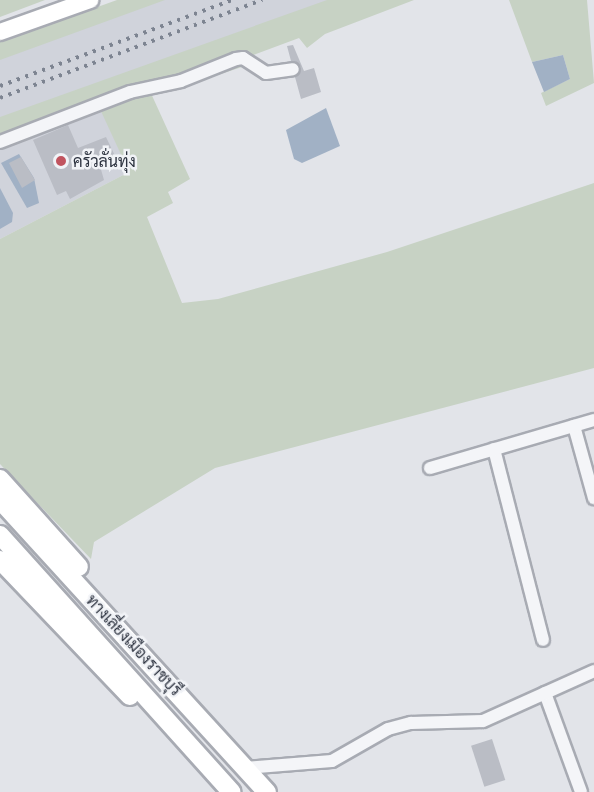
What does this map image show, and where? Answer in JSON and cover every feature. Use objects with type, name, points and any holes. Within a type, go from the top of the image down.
[{"type":"main road","points":[[0,479],[111,603],[187,702]]},
{"type":"main road","name":"ทางเลี่ยงเมืองราชบุรี","points":[[0,500],[267,792]]},
{"type":"main road","name":"ทางเลี่ยงเมืองราชบุรี","points":[[0,535],[226,787]]},
{"type":"main road","points":[[0,560],[75,644],[226,787]]},
{"type":"street","points":[[0,32],[90,0]]},
{"type":"street","points":[[0,142],[129,92],[181,81],[236,59],[243,58],[266,73],[293,69]]},
{"type":"street","points":[[430,468],[594,420]]},
{"type":"street","points":[[574,426],[594,498]]},
{"type":"street","points":[[494,449],[543,640]]},
{"type":"street","points":[[245,768],[332,761],[388,729],[483,722],[594,670]]},
{"type":"street","points":[[545,693],[581,792]]},
{"type":"shaded area","points":[[155,0],[382,0],[98,101],[129,172],[0,239],[0,54]]},
{"type":"green space","points":[[0,0],[45,0],[0,17]]},
{"type":"green space","points":[[117,0],[165,0],[0,60],[0,42]]},
{"type":"green space","points":[[327,0],[414,0],[325,34],[307,48],[299,38],[240,60],[242,67],[172,90],[169,76],[156,79],[0,135],[0,117]]},
{"type":"green space","points":[[509,0],[587,0],[594,83],[546,106],[541,93],[570,79],[563,55],[532,62]]},
{"type":"green space","points":[[149,89],[190,179],[168,192],[173,203],[147,217],[182,303],[218,299],[387,252],[594,183],[594,368],[215,468],[94,542],[91,559],[0,464],[0,239],[129,172],[100,109]]},
{"type":"water","points":[[563,55],[570,79],[544,92],[532,62]]},
{"type":"water","points":[[326,108],[340,146],[302,163],[294,159],[286,130]]},
{"type":"water","points":[[19,154],[34,178],[39,203],[27,208],[1,163]]},
{"type":"water","points":[[0,188],[13,213],[12,222],[0,229]]},
{"type":"building","points":[[293,45],[304,71],[314,68],[321,92],[301,99],[295,77],[301,67],[291,61],[287,46]]},
{"type":"building","name":"ครัวลั่นทุ่ง","points":[[68,125],[78,148],[106,137],[116,158],[100,166],[104,180],[70,199],[66,191],[57,195],[33,140]]},
{"type":"building","points":[[21,157],[35,180],[22,188],[9,163]]},
{"type":"building","points":[[492,739],[505,780],[484,787],[471,746]]},
{"type":"railway","points":[[0,86],[233,0]]},
{"type":"railway","points":[[0,98],[262,0]]},
{"type":"place","name":"ครัวลั่นทุ่ง","points":[[61,161]]}]
